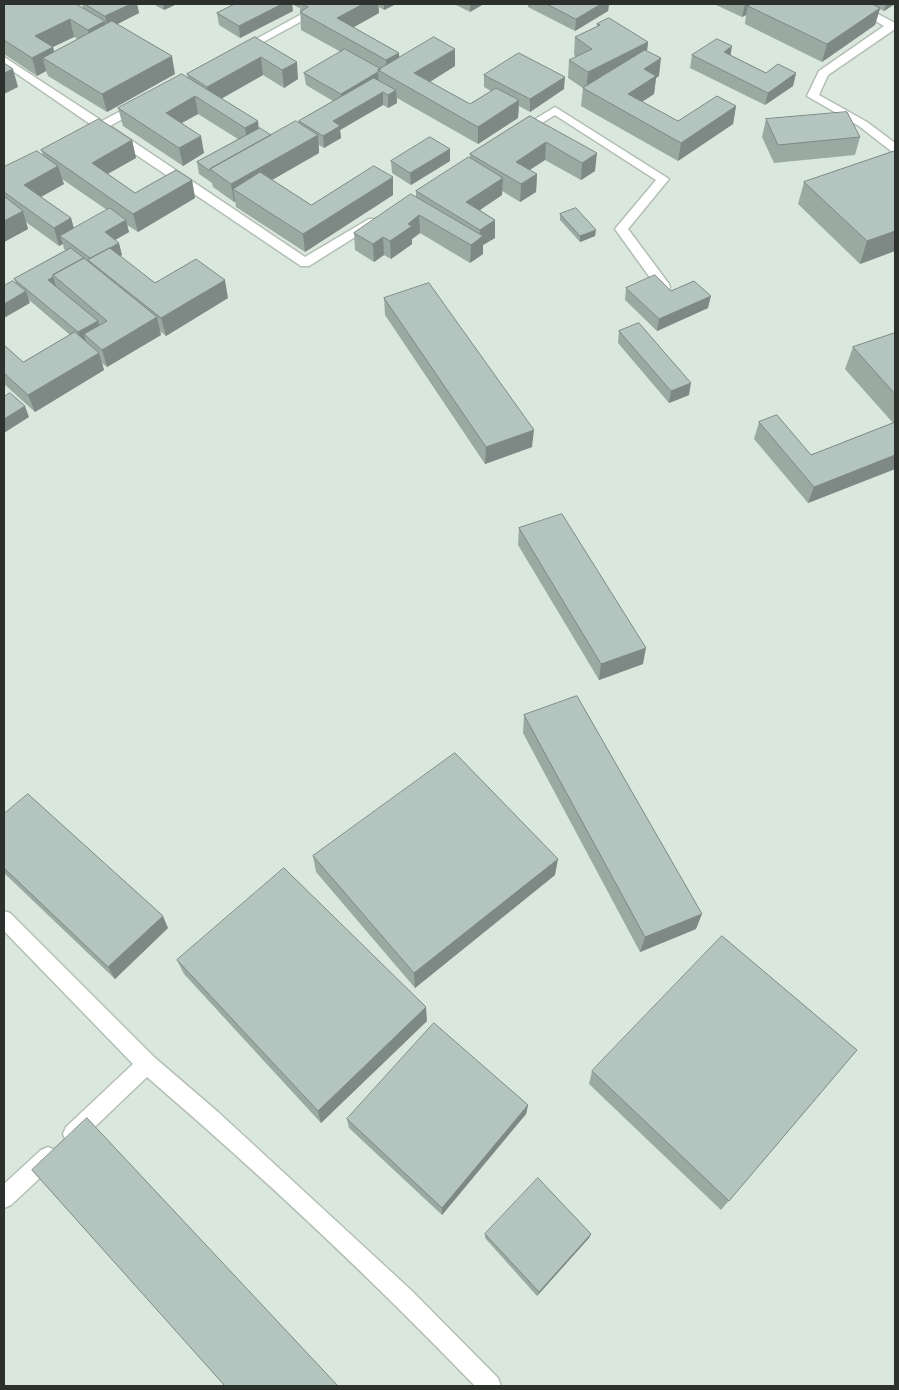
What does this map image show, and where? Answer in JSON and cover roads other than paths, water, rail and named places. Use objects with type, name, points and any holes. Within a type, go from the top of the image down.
[{"type":"lane","points":[[227,58],[328,4]]},
{"type":"lane","points":[[852,4],[892,26],[823,74],[813,96],[863,124],[895,148]]},
{"type":"lane","points":[[4,60],[305,263],[386,214]]},
{"type":"lane","points":[[85,134],[152,99]]},
{"type":"lane","points":[[512,136],[555,110],[663,179],[621,229],[664,287]]},
{"type":"lane","points":[[4,919],[147,1064],[211,1119],[405,1298],[490,1386]]},
{"type":"lane","points":[[4,1198],[147,1064]]}]
